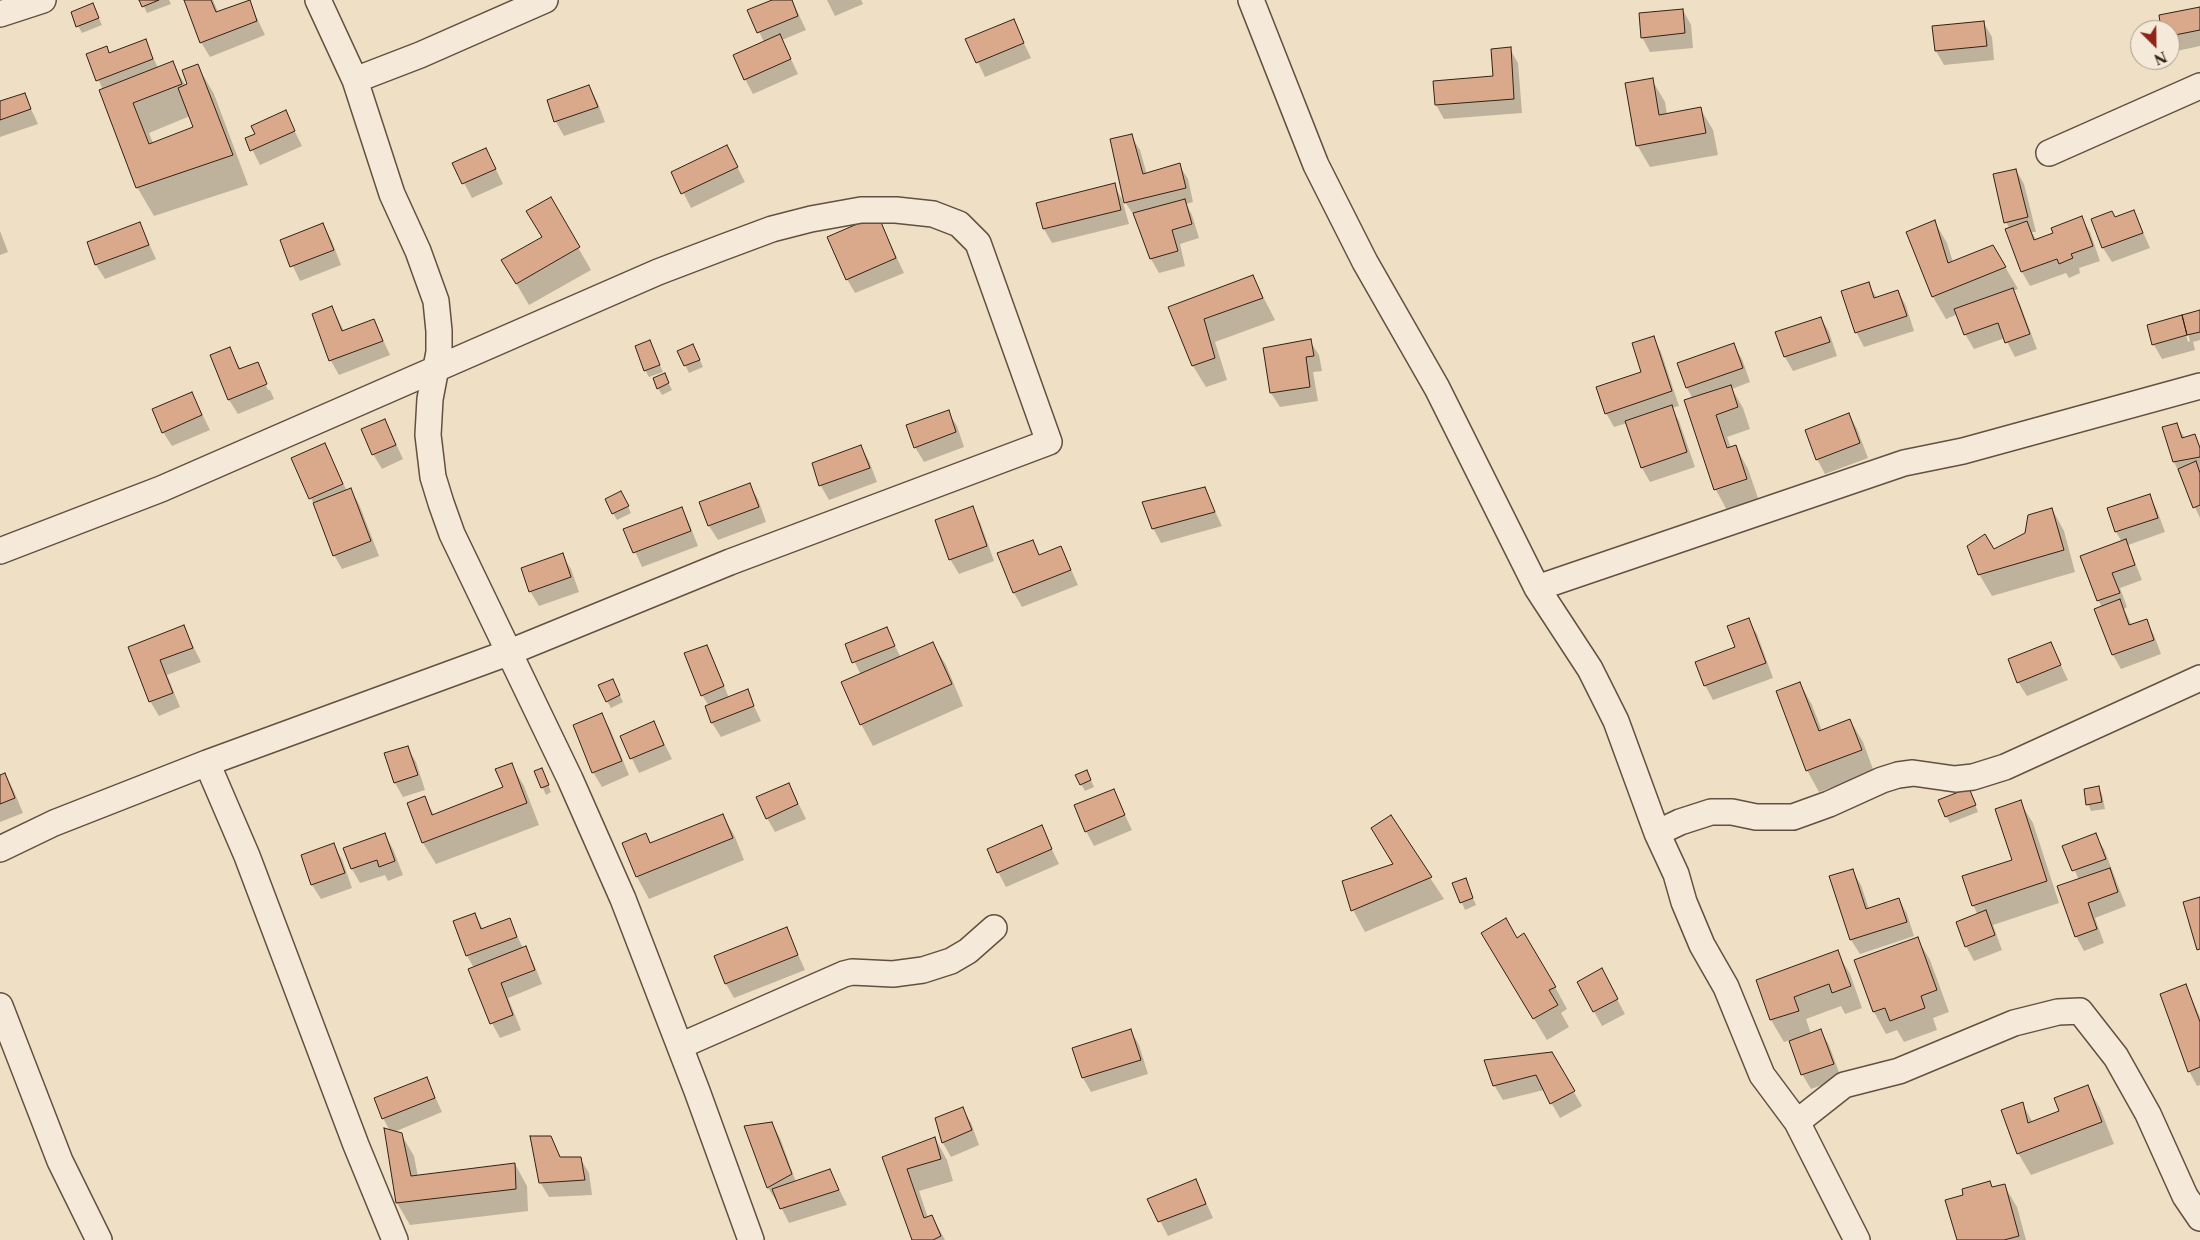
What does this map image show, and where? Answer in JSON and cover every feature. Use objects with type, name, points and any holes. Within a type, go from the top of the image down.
[{"type":"street","points":[[0,14],[43,0]]},
{"type":"street","points":[[318,0],[355,80],[392,194],[418,251],[436,301],[439,352],[434,370],[428,435],[433,477],[452,534],[570,779],[623,899],[680,1046],[751,1240]]},
{"type":"street","points":[[355,80],[420,55],[545,0]]},
{"type":"street","points":[[1251,0],[1316,165],[1365,262],[1437,388],[1537,588],[1590,668],[1616,721],[1702,945],[1726,988],[1762,1075],[1797,1122],[1857,1240]]},
{"type":"street","points":[[2049,153],[2200,86]]},
{"type":"street","points":[[0,551],[161,489],[658,272],[772,229],[811,219],[860,210],[896,210],[933,214],[959,224],[978,243],[1050,442],[730,562],[510,652],[207,763],[54,823],[0,849]]},
{"type":"street","points":[[1537,588],[1904,463],[1963,451],[2200,386]]},
{"type":"street","points":[[1658,833],[1680,822],[1710,812],[1732,812],[1756,817],[1793,817],[1898,775],[1913,773],[1955,779],[1973,777],[2005,767],[2200,678]]},
{"type":"street","points":[[207,763],[247,856],[356,1145],[395,1240]]},
{"type":"street","points":[[680,1046],[844,974],[852,972],[893,974],[923,970],[951,961],[968,951],[994,928]]},
{"type":"street","points":[[0,1006],[60,1161],[99,1240]]},
{"type":"street","points":[[1797,1122],[1844,1085],[1899,1071],[2014,1023],[2058,1012],[2080,1010],[2116,1058],[2148,1114],[2185,1196],[2200,1218]]},
{"type":"building","points":[[139,0],[159,0],[142,7]]},
{"type":"building","points":[[184,0],[211,0],[216,12],[250,0],[257,21],[200,43]]},
{"type":"building","points":[[772,0],[792,0],[798,16],[757,33],[747,10]]},
{"type":"building","points":[[93,3],[99,18],[76,27],[71,12]]},
{"type":"building","points":[[2200,7],[2200,30],[2180,34],[2180,20],[2160,20],[2159,15]]},
{"type":"building","points":[[1683,9],[1685,33],[1641,38],[1639,13]]},
{"type":"building","points":[[1014,19],[1024,43],[976,63],[965,39]]},
{"type":"building","points":[[1984,21],[1987,46],[1935,51],[1932,26]]},
{"type":"building","points":[[780,34],[791,59],[744,80],[733,55]]},
{"type":"building","points":[[146,39],[153,59],[96,81],[86,54],[107,46],[109,53]]},
{"type":"building","points":[[1511,47],[1514,99],[1435,105],[1433,81],[1493,76],[1491,49]]},
{"type":"building","points":[[173,61],[182,84],[133,103],[149,144],[193,127],[178,88],[187,84],[182,70],[198,64],[233,155],[136,188],[99,90]]},
{"type":"building","points":[[1653,78],[1659,115],[1701,107],[1706,133],[1636,146],[1625,83]]},
{"type":"building","points":[[589,85],[598,107],[554,122],[547,100]]},
{"type":"building","points":[[25,93],[31,109],[0,120],[0,101]]},
{"type":"building","points":[[286,110],[295,131],[250,151],[245,138],[255,134],[251,126]]},
{"type":"building","points":[[1132,134],[1143,174],[1180,163],[1186,188],[1124,203],[1110,139]]},
{"type":"building","points":[[727,145],[738,167],[681,194],[671,172]]},
{"type":"building","points":[[486,148],[496,169],[462,184],[452,163]]},
{"type":"building","points":[[2016,169],[2028,217],[2004,223],[1993,174]]},
{"type":"building","points":[[1115,183],[1121,210],[1043,229],[1036,203]]},
{"type":"building","points":[[551,197],[580,247],[516,284],[501,260],[542,237],[526,211]]},
{"type":"building","points":[[1185,199],[1192,224],[1172,230],[1178,251],[1150,259],[1133,213]]},
{"type":"building","points":[[2134,210],[2143,233],[2102,248],[2091,219],[2112,211],[2115,217]]},
{"type":"building","points":[[878,215],[896,258],[846,280],[827,237]]},
{"type":"building","points":[[2082,216],[2093,246],[2071,254],[2073,258],[2059,264],[2057,259],[2021,272],[2005,229],[2027,221],[2034,240],[2053,233],[2051,228]]},
{"type":"building","points":[[1935,220],[1948,263],[1993,245],[2006,267],[1932,297],[1906,232]]},
{"type":"building","points":[[140,222],[149,245],[95,265],[87,242]]},
{"type":"building","points":[[323,223],[334,250],[290,267],[280,240]]},
{"type":"building","points":[[1253,275],[1263,298],[1204,319],[1215,358],[1192,366],[1168,307]]},
{"type":"building","points":[[1869,282],[1874,298],[1898,290],[1907,316],[1855,333],[1841,291]]},
{"type":"building","points":[[2013,288],[2030,334],[2005,343],[1998,323],[1964,335],[1954,309]]},
{"type":"building","points":[[332,306],[342,331],[374,319],[383,341],[329,361],[312,314]]},
{"type":"building","points":[[2200,310],[2200,332],[2187,335],[2182,315]]},
{"type":"building","points":[[2182,315],[2187,335],[2152,345],[2147,325]]},
{"type":"building","points":[[1821,317],[1830,342],[1784,357],[1775,332]]},
{"type":"building","points":[[1654,336],[1672,391],[1605,414],[1596,387],[1641,372],[1632,343]]},
{"type":"building","points":[[1311,339],[1314,356],[1306,357],[1310,387],[1270,393],[1263,348]]},
{"type":"building","points":[[650,340],[660,365],[644,371],[635,346]]},
{"type":"building","points":[[1734,343],[1743,368],[1686,388],[1677,363]]},
{"type":"building","points":[[693,344],[700,360],[684,366],[677,351]]},
{"type":"building","points":[[230,347],[239,369],[258,362],[267,384],[228,400],[210,355]]},
{"type":"building","points":[[665,373],[669,383],[657,389],[653,378]]},
{"type":"building","points":[[1731,385],[1738,407],[1716,415],[1727,448],[1736,445],[1747,479],[1714,490],[1684,400]]},
{"type":"building","points":[[192,392],[202,415],[162,433],[152,409]]},
{"type":"building","points":[[1672,405],[1687,452],[1641,468],[1625,421]]},
{"type":"building","points":[[949,410],[956,432],[914,448],[906,425]]},
{"type":"building","points":[[1849,413],[1860,443],[1816,460],[1805,430]]},
{"type":"building","points":[[385,419],[396,445],[372,455],[361,429]]},
{"type":"building","points":[[2177,423],[2182,438],[2195,434],[2200,448],[2200,457],[2173,462],[2162,427]]},
{"type":"building","points":[[325,443],[343,484],[309,499],[291,458]]},
{"type":"building","points":[[861,445],[870,468],[819,486],[812,463]]},
{"type":"building","points":[[2196,461],[2200,473],[2200,505],[2193,508],[2178,469]]},
{"type":"building","points":[[750,483],[759,507],[708,526],[699,502]]},
{"type":"building","points":[[1205,487],[1215,512],[1152,529],[1142,502]]},
{"type":"building","points":[[351,488],[371,541],[333,556],[313,503]]},
{"type":"building","points":[[621,491],[629,506],[612,514],[605,499]]},
{"type":"building","points":[[2150,494],[2158,518],[2115,532],[2107,508]]},
{"type":"building","points":[[973,506],[987,546],[949,560],[935,520]]},
{"type":"building","points":[[682,507],[691,531],[633,553],[623,529]]},
{"type":"building","points":[[2052,508],[2064,550],[1978,575],[1967,546],[1985,534],[1994,549],[2025,533],[2028,515]]},
{"type":"building","points":[[2126,539],[2135,565],[2112,573],[2120,593],[2097,601],[2080,556]]},
{"type":"building","points":[[1033,540],[1039,555],[1061,546],[1071,570],[1013,593],[997,553]]},
{"type":"building","points":[[563,553],[571,577],[529,592],[521,568]]},
{"type":"building","points":[[2120,599],[2129,625],[2147,619],[2154,640],[2112,655],[2094,609]]},
{"type":"building","points":[[1749,618],[1766,663],[1704,686],[1695,662],[1735,647],[1727,626]]},
{"type":"building","points":[[184,625],[193,648],[160,660],[173,693],[149,702],[128,647]]},
{"type":"building","points":[[887,627],[895,646],[852,663],[845,644]]},
{"type":"building","points":[[933,642],[952,684],[860,725],[841,682]]},
{"type":"building","points":[[2051,642],[2061,665],[2017,683],[2008,659]]},
{"type":"building","points":[[707,645],[724,686],[701,696],[684,653]]},
{"type":"building","points":[[613,679],[620,695],[606,702],[598,685]]},
{"type":"building","points":[[1800,682],[1819,731],[1850,719],[1862,750],[1806,771],[1776,691]]},
{"type":"building","points":[[748,689],[754,706],[711,723],[705,706]]},
{"type":"building","points":[[602,713],[622,761],[592,773],[573,725]]},
{"type":"building","points":[[654,721],[664,745],[630,759],[620,736]]},
{"type":"building","points":[[408,746],[418,775],[394,783],[384,753]]},
{"type":"building","points":[[512,763],[527,803],[422,843],[407,803],[425,796],[432,815],[503,787],[495,769]]},
{"type":"building","points":[[542,768],[549,785],[541,788],[534,771]]},
{"type":"building","points":[[1087,770],[1091,780],[1080,785],[1075,775]]},
{"type":"building","points":[[5,773],[15,798],[0,804],[0,775]]},
{"type":"building","points":[[789,783],[798,804],[766,819],[756,797]]},
{"type":"building","points":[[2099,786],[2102,802],[2086,805],[2084,789]]},
{"type":"building","points":[[1969,788],[1976,805],[1945,817],[1938,800]]},
{"type":"building","points":[[1114,789],[1125,815],[1085,832],[1074,805]]},
{"type":"building","points":[[2021,800],[2047,881],[1972,906],[1962,876],[2012,860],[1995,809]]},
{"type":"building","points":[[723,814],[733,838],[636,877],[622,843],[646,833],[650,843]]},
{"type":"building","points":[[1391,815],[1432,877],[1351,911],[1342,881],[1393,864],[1371,828]]},
{"type":"building","points":[[1042,825],[1052,849],[997,873],[987,849]]},
{"type":"building","points":[[385,833],[395,861],[379,867],[377,860],[351,869],[343,848]]},
{"type":"building","points":[[2096,833],[2106,859],[2072,871],[2062,846]]},
{"type":"building","points":[[334,843],[345,873],[311,885],[301,855]]},
{"type":"building","points":[[2110,868],[2118,892],[2088,903],[2097,929],[2075,937],[2057,886]]},
{"type":"building","points":[[1853,869],[1866,909],[1899,898],[1907,922],[1850,940],[1829,876]]},
{"type":"building","points":[[1466,878],[1473,898],[1460,903],[1452,883]]},
{"type":"building","points":[[2200,897],[2200,949],[2197,950],[2183,902]]},
{"type":"building","points":[[1986,910],[1995,935],[1965,947],[1956,922]]},
{"type":"building","points":[[475,913],[481,929],[510,918],[517,937],[466,956],[453,921]]},
{"type":"building","points":[[1506,918],[1517,938],[1524,933],[1556,987],[1549,990],[1558,1005],[1533,1019],[1481,933]]},
{"type":"building","points":[[787,927],[798,955],[725,984],[714,956]]},
{"type":"building","points":[[1918,937],[1937,990],[1921,996],[1925,1008],[1890,1021],[1885,1008],[1873,1012],[1854,960]]},
{"type":"building","points":[[526,946],[535,970],[501,983],[513,1015],[490,1024],[468,969]]},
{"type":"building","points":[[1838,950],[1851,986],[1832,993],[1829,984],[1794,997],[1799,1011],[1770,1020],[1756,980]]},
{"type":"building","points":[[1602,968],[1618,999],[1593,1012],[1577,982]]},
{"type":"building","points":[[2186,984],[2200,1022],[2200,1067],[2188,1072],[2160,994]]},
{"type":"building","points":[[1131,1029],[1141,1060],[1082,1078],[1072,1048]]},
{"type":"building","points":[[1821,1029],[1834,1064],[1801,1075],[1789,1041]]},
{"type":"building","points":[[1552,1052],[1575,1091],[1550,1104],[1536,1075],[1493,1086],[1484,1060]]},
{"type":"building","points":[[427,1077],[435,1098],[382,1119],[374,1098]]},
{"type":"building","points":[[2088,1085],[2102,1122],[2017,1154],[2001,1110],[2023,1102],[2028,1123],[2059,1111],[2054,1098]]},
{"type":"building","points":[[963,1107],[972,1130],[942,1143],[935,1118]]},
{"type":"building","points":[[772,1122],[792,1174],[767,1188],[744,1126]]},
{"type":"building","points":[[384,1128],[402,1133],[411,1176],[515,1163],[516,1189],[396,1203]]},
{"type":"building","points":[[530,1136],[551,1136],[560,1157],[581,1157],[585,1180],[539,1183]]},
{"type":"building","points":[[935,1137],[941,1159],[907,1169],[924,1218],[932,1215],[941,1236],[933,1240],[912,1240],[882,1157]]},
{"type":"building","points":[[830,1169],[839,1190],[780,1209],[772,1189]]},
{"type":"building","points":[[1196,1179],[1206,1204],[1158,1222],[1147,1199]]},
{"type":"building","points":[[1990,1181],[1992,1187],[2005,1184],[2019,1236],[2004,1240],[1957,1240],[1945,1200],[1963,1195],[1962,1189]]}]
